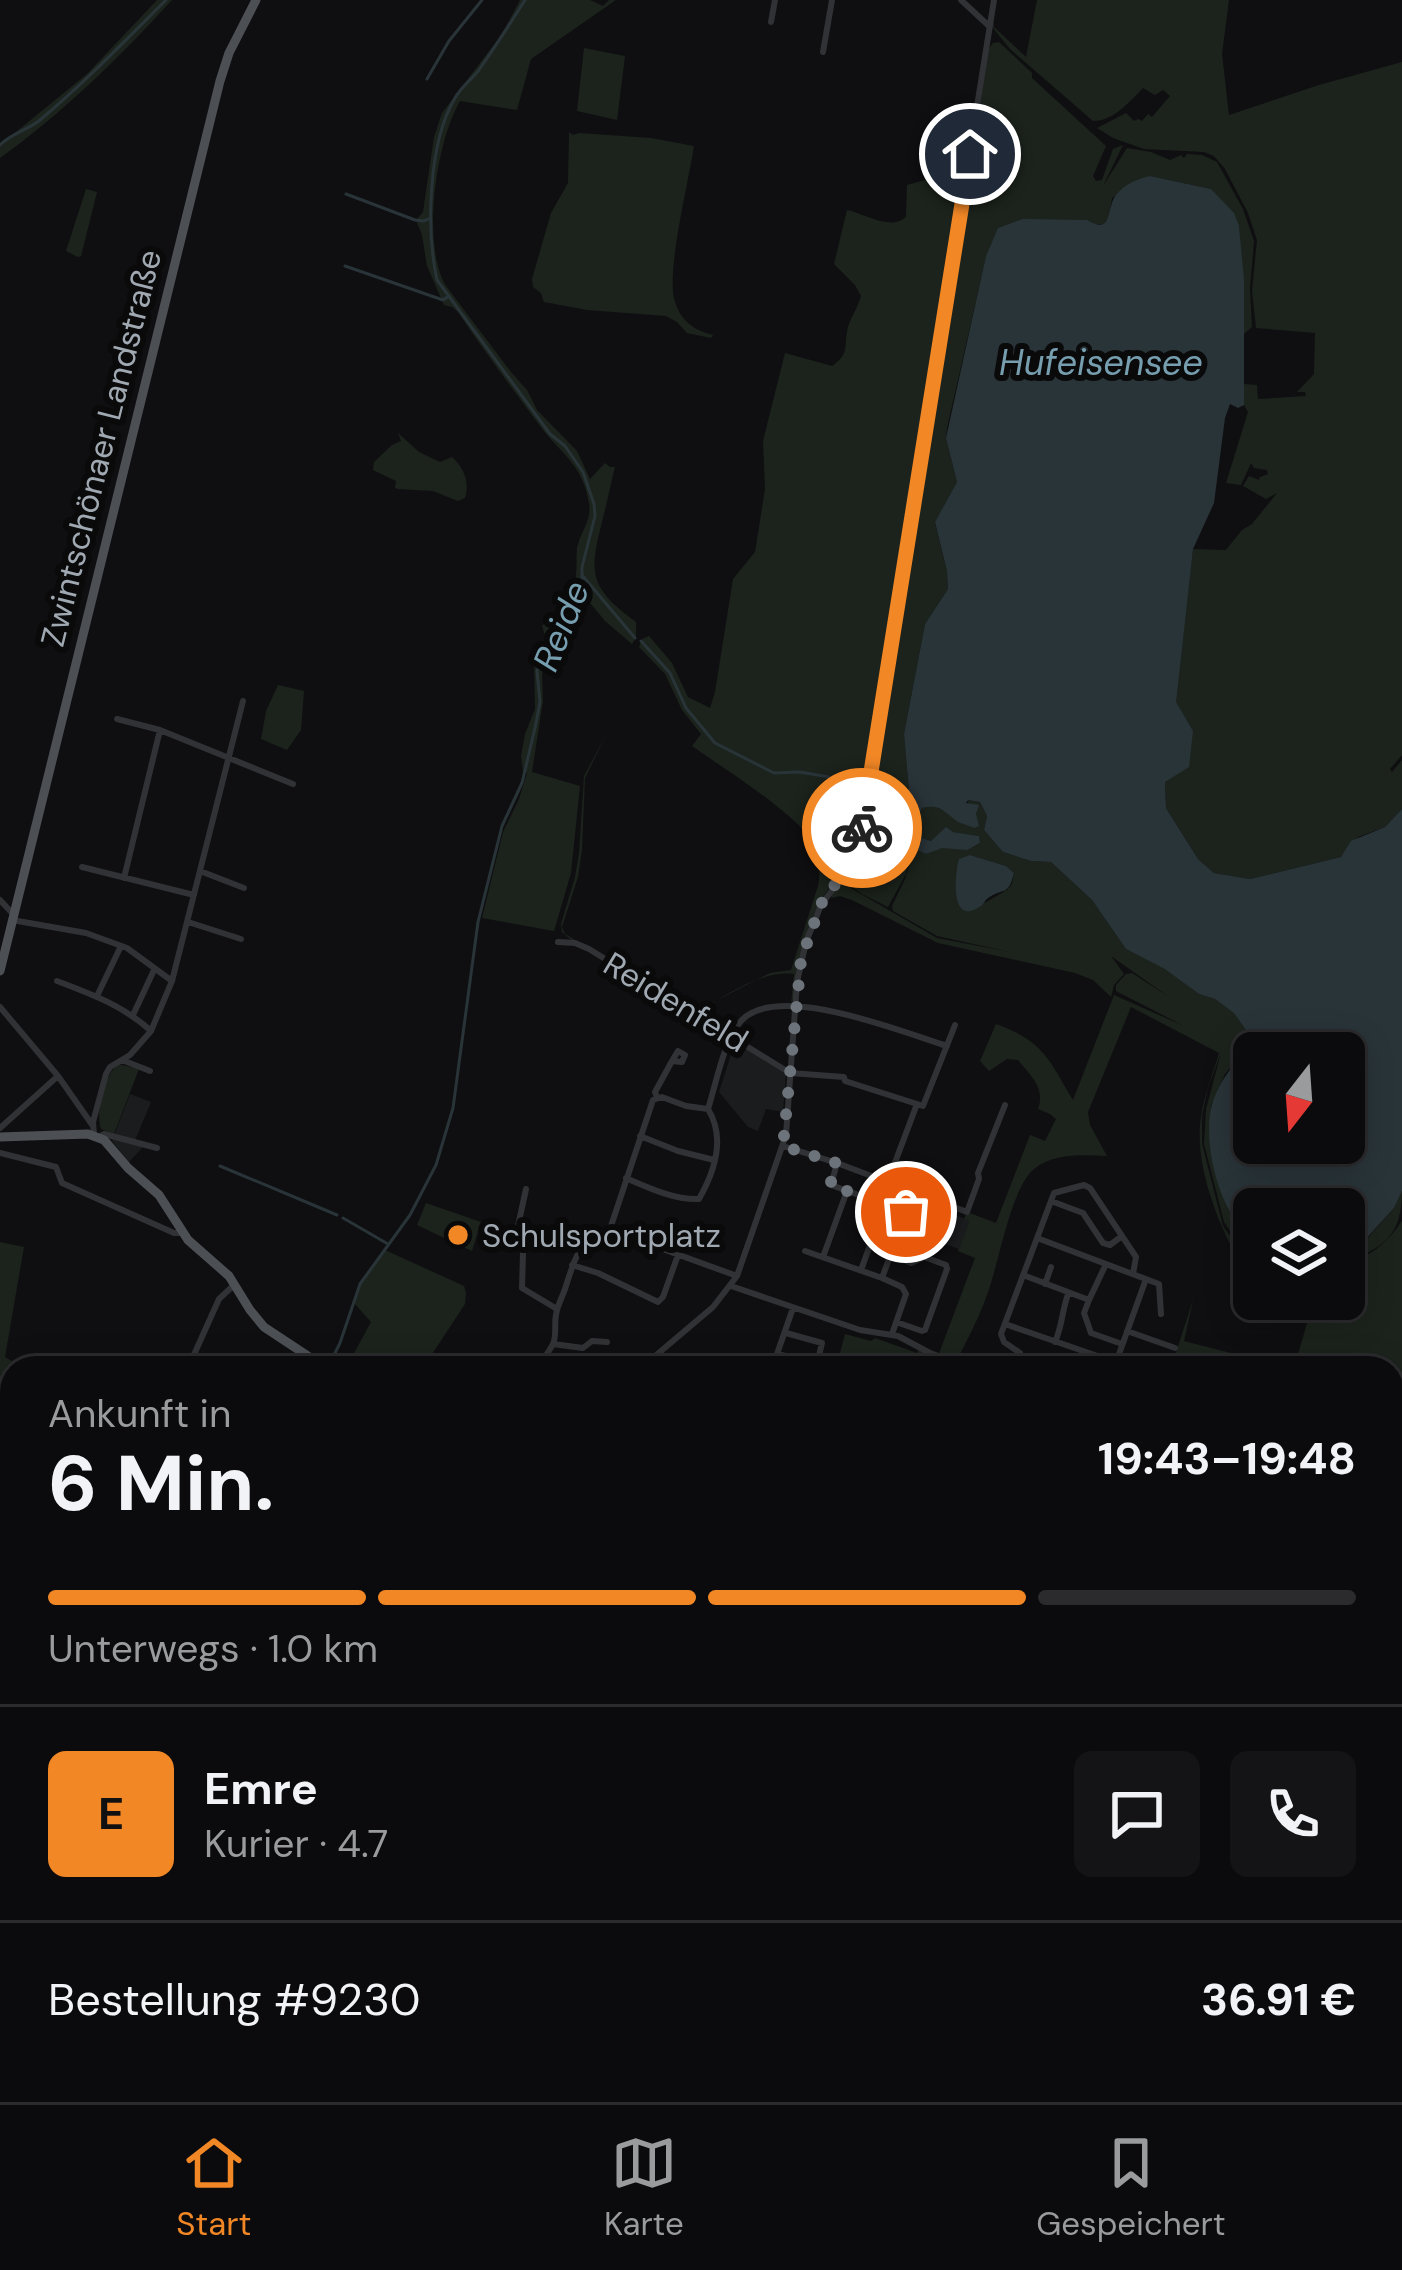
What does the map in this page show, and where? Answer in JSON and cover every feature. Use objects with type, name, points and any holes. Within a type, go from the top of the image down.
[{"type":"main road","name":"Zwintschönaer Landstraße","points":[[0,971],[220,81],[256,0]]},
{"type":"main road","points":[[0,1132],[95,1132],[160,1195],[182,1233],[218,1264],[264,1327],[308,1356]]},
{"type":"street","points":[[771,22],[775,0]]},
{"type":"street","points":[[823,52],[832,0]]},
{"type":"street","points":[[961,0],[990,27]]},
{"type":"street","points":[[655,1356],[731,1286],[783,1146],[801,960],[821,904],[855,857],[867,797],[994,0]]},
{"type":"street","points":[[95,1132],[106,1074],[151,1031],[172,981],[243,701]]},
{"type":"street","points":[[117,719],[160,730],[293,784]]},
{"type":"street","points":[[124,878],[160,730]]},
{"type":"street","points":[[82,867],[194,895]]},
{"type":"street","points":[[200,871],[244,888]]},
{"type":"street","points":[[0,900],[13,917],[121,946],[172,981]]},
{"type":"street","points":[[188,922],[241,939]]},
{"type":"street","name":"Reidenfeld","points":[[558,942],[589,949],[790,1073]]},
{"type":"street","points":[[97,997],[121,946]]},
{"type":"street","points":[[134,1015],[155,968]]},
{"type":"street","points":[[57,981],[134,1015],[151,1031]]},
{"type":"street","points":[[0,1007],[58,1076],[95,1132],[157,1148]]},
{"type":"street","points":[[626,1178],[669,1195],[695,1201],[703,1196],[718,1130],[708,1108],[732,1035],[740,1022],[764,1007],[842,1013],[947,1046]]},
{"type":"street","points":[[790,1073],[844,1077],[923,1106],[955,1024]]},
{"type":"street","points":[[122,1060],[150,1071]]},
{"type":"street","points":[[657,1097],[655,1092],[672,1061]]},
{"type":"street","points":[[0,1132],[58,1076]]},
{"type":"street","points":[[657,1097],[708,1108]]},
{"type":"street","points":[[609,1232],[657,1097]]},
{"type":"street","points":[[888,1182],[917,1104]]},
{"type":"street","points":[[783,1146],[967,1212],[1005,1105]]},
{"type":"street","points":[[640,1136],[714,1160]]},
{"type":"street","points":[[0,1153],[56,1167],[62,1183],[182,1233]]},
{"type":"street","points":[[837,1163],[830,1183],[906,1212]]},
{"type":"street","points":[[1019,1356],[1001,1337],[1054,1193],[1084,1185],[1090,1188],[1136,1257],[1133,1274]]},
{"type":"street","points":[[526,1189],[518,1226],[524,1252],[522,1288],[557,1309]]},
{"type":"street","points":[[823,1257],[848,1191]]},
{"type":"street","points":[[882,1278],[914,1191]]},
{"type":"street","points":[[1051,1201],[1083,1213],[1103,1243],[1110,1245],[1122,1236]]},
{"type":"street","points":[[861,1270],[885,1204]]},
{"type":"street","points":[[544,1356],[553,1345],[557,1309],[572,1265],[595,1236],[609,1232],[737,1276]]},
{"type":"street","points":[[1037,1238],[1159,1284],[1160,1315]]},
{"type":"street","points":[[805,1251],[902,1288],[906,1294],[892,1334]]},
{"type":"street","points":[[572,1265],[658,1301],[678,1255]]},
{"type":"street","points":[[890,1255],[911,1263],[924,1257],[947,1269],[926,1330],[896,1322]]},
{"type":"street","points":[[1106,1264],[1084,1313],[1091,1333],[1122,1344]]},
{"type":"street","points":[[1045,1283],[1051,1267]]},
{"type":"street","points":[[1023,1275],[1089,1300]]},
{"type":"street","points":[[1118,1356],[1146,1279]]},
{"type":"street","points":[[193,1356],[219,1299],[235,1284]]},
{"type":"street","points":[[731,1286],[868,1332],[892,1334],[943,1356]]},
{"type":"street","points":[[1055,1342],[1069,1293]]},
{"type":"street","points":[[786,1356],[777,1354],[793,1308]]},
{"type":"street","points":[[1005,1324],[1090,1356]]},
{"type":"street","points":[[1127,1331],[1174,1348]]},
{"type":"street","points":[[785,1332],[822,1343],[819,1356]]},
{"type":"street","points":[[553,1345],[583,1348],[592,1341],[607,1342]]},
{"type":"shaded area","points":[[157,0],[172,0],[90,84],[0,158],[0,145],[87,74]]},
{"type":"shaded area","points":[[520,0],[590,0],[603,6],[616,0],[531,59],[517,110],[460,101],[438,166],[433,220],[438,268],[446,286],[527,390],[537,410],[577,451],[590,479],[605,463],[615,467],[596,549],[596,575],[608,597],[636,622],[636,637],[632,644],[586,603],[548,648],[542,674],[543,701],[532,772],[580,786],[571,873],[554,931],[482,918],[503,832],[527,773],[521,756],[535,709],[534,663],[545,636],[542,625],[562,614],[570,600],[589,504],[570,460],[458,312],[444,305],[427,266],[416,220],[423,212],[442,113],[502,34]]},
{"type":"shaded area","points":[[1037,0],[1229,0],[1222,54],[1229,115],[1402,62],[1402,755],[1390,769],[1392,772],[1402,760],[1402,809],[1385,827],[1358,837],[1341,857],[1250,879],[1214,873],[1198,859],[1166,808],[1165,782],[1193,549],[1226,550],[1277,493],[1266,499],[1243,486],[1249,476],[1259,480],[1268,474],[1251,463],[1241,485],[1226,483],[1248,412],[1244,384],[1257,385],[1258,399],[1306,396],[1297,392],[1314,374],[1315,333],[1256,328],[1252,291],[1257,240],[1248,213],[1214,156],[1144,149],[1097,128],[1126,113],[1134,121],[1148,114],[1152,117],[1170,96],[1163,90],[1155,95],[1143,88],[1114,114],[1093,121],[1010,49],[993,28],[994,16],[994,27],[1026,57]]},
{"type":"shaded area","points":[[999,42],[1106,146],[1093,176],[1096,181],[1102,180],[1113,149],[1123,145],[1103,186],[1127,148],[1170,160],[1187,154],[1217,162],[1243,209],[1254,241],[1252,327],[1244,334],[1239,226],[1211,189],[1150,176],[1112,198],[1109,219],[1103,224],[998,229],[986,257],[947,428],[957,482],[935,523],[948,589],[925,624],[904,734],[914,805],[906,840],[926,854],[939,848],[975,846],[979,836],[953,832],[931,841],[922,838],[918,817],[922,808],[932,805],[951,814],[976,814],[978,805],[969,806],[967,800],[980,802],[987,816],[984,830],[1003,852],[1051,862],[1092,900],[1126,949],[1215,999],[1235,1013],[1247,1032],[1233,1032],[1233,1065],[1211,1107],[1234,1188],[1233,1236],[1224,1222],[1204,1144],[1206,1109],[1221,1053],[1202,1116],[1202,1144],[1223,1226],[1233,1249],[1220,1222],[1214,1205],[1201,1151],[1201,1117],[1206,1093],[1219,1053],[1131,1007],[1088,1112],[1107,1156],[1069,1156],[1034,1169],[1012,1208],[985,1301],[959,1356],[938,1356],[975,1258],[958,1251],[969,1221],[964,1219],[967,1212],[996,1223],[1030,1135],[1045,1141],[1056,1119],[1038,1109],[1038,1088],[1018,1060],[1007,1059],[989,1071],[980,1061],[996,1024],[1035,1045],[1073,1100],[1114,995],[1184,1026],[1116,991],[1116,985],[1132,973],[1169,997],[1111,956],[1124,974],[1114,985],[1111,997],[1093,980],[1075,973],[938,943],[852,900],[830,894],[861,847],[894,851],[909,861],[888,907],[842,883],[937,938],[1010,952],[937,936],[893,911],[911,860],[892,846],[896,809],[869,802],[972,157],[979,166],[977,184],[985,186],[988,180],[987,161],[973,152],[989,48]],"holes":[[[970,855],[1006,866],[1014,873],[1002,893],[971,910]]]},
{"type":"shaded area","points":[[584,48],[625,56],[617,120],[577,111]]},
{"type":"shaded area","points":[[569,132],[694,146],[676,246],[674,298],[683,318],[713,335],[711,338],[687,333],[666,316],[544,302],[533,287],[551,213],[568,183]]},
{"type":"shaded area","points":[[964,169],[857,843],[811,921],[791,1005],[794,974],[756,980],[791,970],[818,886],[816,851],[790,817],[692,746],[701,734],[682,710],[665,674],[639,647],[649,636],[672,663],[688,697],[710,708],[733,579],[755,552],[765,489],[763,441],[785,353],[832,366],[844,353],[861,296],[834,264],[847,210],[885,222],[900,221],[906,217],[907,185]]},
{"type":"shaded area","points":[[86,189],[97,192],[78,257],[66,251]]},
{"type":"shaded area","points":[[398,433],[419,452],[440,462],[452,457],[465,476],[465,498],[458,501],[433,491],[398,489],[396,481],[373,470],[374,462],[401,441]]},
{"type":"shaded area","points":[[278,685],[304,691],[301,730],[287,750],[261,739],[266,711]]},
{"type":"shaded area","points":[[607,733],[585,778],[578,877],[562,927],[565,934],[696,1011],[718,1000],[695,1013],[572,941],[562,932],[561,924],[579,853],[584,776]]},
{"type":"shaded area","points":[[735,1042],[786,1074],[783,1112],[766,1109],[758,1131],[748,1127],[719,1092]]},
{"type":"shaded area","points":[[118,1064],[139,1069],[114,1134],[101,1129],[99,1114],[105,1085]]},
{"type":"shaded area","points":[[130,1094],[151,1102],[134,1143],[143,1147],[129,1162],[112,1141]]},
{"type":"shaded area","points":[[1402,1191],[1394,1229],[1365,1253],[1365,1241],[1394,1208]]},
{"type":"shaded area","points":[[923,1200],[969,1221],[959,1249],[912,1232]]},
{"type":"shaded area","name":"Schulsportplatz","points":[[426,1203],[481,1222],[472,1251],[417,1225]]},
{"type":"shaded area","points":[[1402,1221],[1402,1356],[1297,1356],[1308,1320],[1365,1320],[1365,1255]]},
{"type":"shaded area","points":[[0,1242],[24,1247],[5,1356],[0,1356]]},
{"type":"shaded area","points":[[385,1250],[464,1286],[465,1304],[431,1356],[353,1356],[371,1322],[354,1303],[360,1284]]},
{"type":"shaded area","points":[[1193,1300],[1184,1341],[1242,1356],[1175,1356]]},
{"type":"shaded area","points":[[845,1334],[933,1356],[839,1356]]},
{"type":"water","name":"Hufeisensee","points":[[1150,176],[1211,189],[1234,213],[1239,226],[1244,280],[1244,405],[1230,404],[1225,418],[1214,503],[1193,549],[1176,702],[1193,731],[1189,767],[1165,782],[1166,808],[1198,859],[1214,873],[1250,879],[1341,857],[1351,841],[1385,827],[1402,809],[1402,1191],[1394,1208],[1365,1240],[1365,1188],[1233,1188],[1233,1215],[1212,1161],[1209,1124],[1217,1091],[1233,1066],[1233,1164],[1365,1164],[1365,1032],[1247,1032],[1234,1013],[1215,999],[1126,949],[1092,900],[1051,862],[1003,852],[984,830],[987,816],[980,802],[966,803],[979,805],[979,826],[974,828],[934,807],[922,808],[918,817],[922,838],[931,841],[946,827],[979,836],[980,843],[967,850],[942,848],[926,854],[906,844],[914,805],[904,734],[925,624],[948,589],[935,522],[957,482],[946,438],[986,256],[998,228],[1023,219],[1087,220],[1102,225],[1113,200],[1132,182]]},
{"type":"water","points":[[970,855],[1014,873],[1007,889],[971,911],[964,910],[956,896],[959,859]]},
{"type":"waterway","points":[[0,145],[57,106],[166,0]]},
{"type":"waterway","points":[[427,79],[449,41],[482,0]]},
{"type":"waterway","name":"Reide","points":[[334,1356],[360,1284],[410,1215],[436,1165],[453,1108],[478,922],[502,826],[522,783],[535,728],[540,702],[537,671],[549,634],[569,615],[582,587],[582,567],[595,516],[583,472],[437,280],[434,260],[432,187],[446,117],[457,94],[479,70],[525,0]]},
{"type":"waterway","points":[[346,194],[415,220],[428,219]]},
{"type":"waterway","points":[[345,266],[443,300],[449,296]]},
{"type":"waterway","points":[[582,575],[635,638]]},
{"type":"waterway","points":[[641,641],[670,673],[686,708],[715,743],[774,773],[829,777],[859,797]]},
{"type":"waterway","points":[[874,799],[910,802]]},
{"type":"waterway","points":[[220,1166],[337,1215]]},
{"type":"waterway","points":[[343,1218],[388,1244]]},
{"type":"way so far","points":[[862,828],[851,865],[815,915],[801,960],[783,1146],[837,1163],[830,1185],[906,1212]]},
{"type":"place","name":"Schulsportplatz","points":[[458,1235]]},
{"type":"route","points":[[862,828],[970,154]]}]
